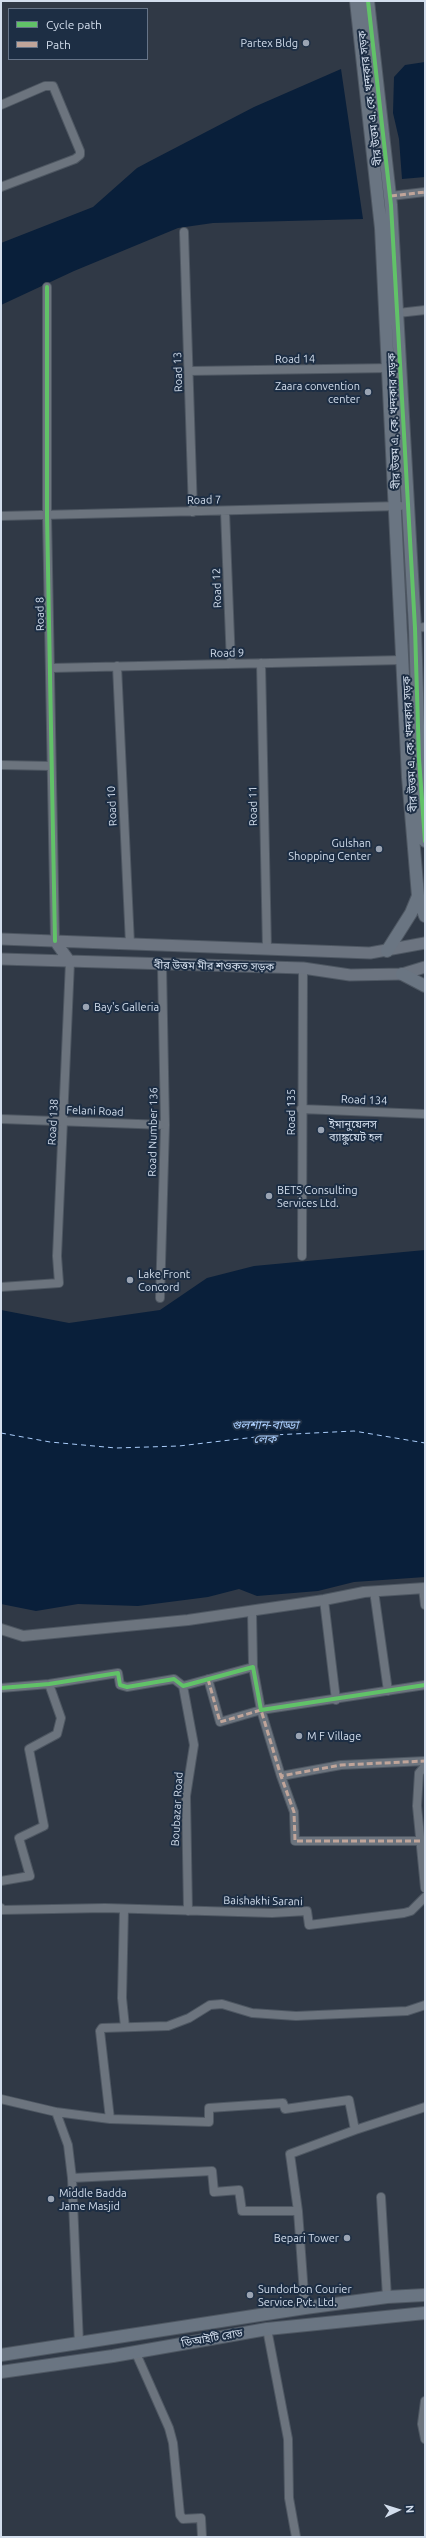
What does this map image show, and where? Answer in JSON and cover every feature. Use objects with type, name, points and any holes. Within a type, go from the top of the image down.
[{"type":"main road","name":"বীর উত্তম এ. কে. খন্দকার সড়ক","points":[[356,1],[381,228],[389,368],[401,506],[420,628],[425,841]]},
{"type":"main road","name":"বীর উত্তম এ. কে. খন্দকার সড়ক","points":[[368,1],[390,196],[398,313],[401,367],[403,660],[408,777],[418,896],[425,916]]},
{"type":"main road","points":[[386,952],[411,913],[418,896]]},
{"type":"main road","name":"বীর উত্তম মীর শওকত সড়ক","points":[[1,939],[370,953],[386,952],[425,944]]},
{"type":"main road","points":[[55,941],[70,962]]},
{"type":"main road","name":"বীর উত্তম মীর শওকত সড়ক","points":[[1,959],[162,966],[303,968],[350,975],[402,974],[425,967]]},
{"type":"main road","points":[[402,974],[425,986]]},
{"type":"main road","points":[[1,2355],[305,2308],[387,2297],[425,2295]]},
{"type":"main road","name":"ডিআইটি রোড","points":[[1,2372],[136,2351],[267,2328],[425,2313]]},
{"type":"street","points":[[1,105],[50,85],[53,86],[80,155],[1,187]]},
{"type":"street","points":[[390,196],[425,192]]},
{"type":"street","name":"Road 13","points":[[184,232],[193,512]]},
{"type":"street","name":"Road 8","points":[[47,287],[47,515],[55,941]]},
{"type":"street","points":[[398,313],[425,310]]},
{"type":"street","name":"Road 14","points":[[189,371],[401,367]]},
{"type":"street","name":"Road 7","points":[[1,516],[401,506]]},
{"type":"street","name":"Road 12","points":[[225,511],[231,664]]},
{"type":"street","name":"Road 9","points":[[51,668],[403,660]]},
{"type":"street","name":"Road 11","points":[[261,663],[267,949]]},
{"type":"street","name":"Road 10","points":[[117,666],[130,944]]},
{"type":"street","points":[[1,765],[51,766]]},
{"type":"street","name":"Road 138","points":[[1,1287],[59,1283],[57,1256],[70,962]]},
{"type":"street","name":"Road Number 136","points":[[160,1298],[165,1125],[162,966]]},
{"type":"street","name":"Road 135","points":[[302,1256],[303,968]]},
{"type":"street","name":"Road 134","points":[[302,1109],[425,1114]]},
{"type":"street","name":"Felani Road","points":[[1,1119],[165,1125]]},
{"type":"street","points":[[1,1629],[23,1636],[188,1620],[374,1591],[424,1588],[425,1605]]},
{"type":"street","points":[[374,1591],[388,1691]]},
{"type":"street","points":[[324,1600],[336,1700]]},
{"type":"street","points":[[252,1610],[253,1667],[261,1710],[281,1776],[294,1812],[295,1840],[420,1841]]},
{"type":"street","points":[[1,1688],[49,1684],[118,1673],[120,1685],[127,1687],[174,1679],[183,1686],[253,1667]]},
{"type":"street","points":[[208,1679],[220,1722],[261,1710],[336,1700],[425,1685]]},
{"type":"street","points":[[1,1881],[30,1876],[19,1838],[44,1826],[29,1749],[57,1734],[61,1718],[49,1684]]},
{"type":"street","name":"Boubazar Road","points":[[183,1686],[194,1745],[186,1796],[188,1911]]},
{"type":"street","points":[[281,1776],[341,1765],[425,1761]]},
{"type":"street","points":[[425,1766],[419,1773],[417,1806],[425,1888]]},
{"type":"street","name":"Baishakhi Sarani","points":[[1,1908],[1,1910],[124,1909],[272,1913],[307,1911],[308,1925],[404,1913],[411,1911],[425,1898]]},
{"type":"street","points":[[124,1909],[122,1998],[125,2027]]},
{"type":"street","points":[[110,2119],[100,2031],[102,2028],[168,2026],[189,2018],[210,2005],[222,2004],[252,2013],[296,2016],[407,2011],[425,2005]]},
{"type":"street","points":[[1,2099],[56,2112],[110,2119],[209,2122],[209,2108],[283,2103],[285,2109],[350,2100],[355,2130]]},
{"type":"street","points":[[305,2308],[298,2212],[290,2154],[425,2106]]},
{"type":"street","points":[[56,2112],[68,2145],[72,2178],[79,2344]]},
{"type":"street","points":[[72,2178],[212,2171],[214,2192],[239,2190],[242,2211],[298,2212]]},
{"type":"street","points":[[381,2197],[387,2297]]},
{"type":"street","points":[[267,2328],[288,2439],[289,2498],[296,2537]]},
{"type":"street","points":[[136,2351],[169,2428],[173,2443],[180,2515],[183,2518],[201,2518],[202,2537]]},
{"type":"street","points":[[425,2401],[422,2424],[425,2439]]},
{"type":"water","points":[[425,62],[425,177],[402,179],[399,139],[393,113],[394,77],[405,65]]},
{"type":"water","points":[[341,69],[363,219],[213,223],[178,228],[74,271],[1,305],[1,243],[93,207],[137,168],[254,107]]},
{"type":"water","name":"গুলশান-বাড্ডা লেক","points":[[425,1250],[425,1577],[354,1582],[318,1591],[257,1596],[239,1589],[208,1597],[138,1606],[78,1604],[36,1611],[1,1604],[1,1310],[69,1323],[160,1310],[207,1278],[254,1266]]},
{"type":"ferry route","points":[[1,1433],[50,1442],[116,1448],[179,1446],[273,1435],[354,1431],[425,1443]]},
{"type":"marked path","points":[[391,196],[425,192]]},
{"type":"marked path","points":[[208,1679],[220,1722],[261,1710],[281,1776]]},
{"type":"marked path","points":[[420,1841],[295,1841],[294,1812],[281,1776],[341,1765],[425,1761]]},
{"type":"cycle path","points":[[368,1],[391,205],[415,628],[419,759],[425,841]]},
{"type":"cycle path","points":[[47,287],[47,515],[55,941]]},
{"type":"cycle path","points":[[1,1688],[49,1684],[118,1673],[120,1685],[127,1687],[174,1679],[183,1686],[253,1667],[261,1710],[425,1685]]},
{"type":"place","name":"Partex Bldg","points":[[306,43]]},
{"type":"place","name":"Zaara convention center","points":[[368,392]]},
{"type":"place","name":"Gulshan Shopping Center","points":[[379,849]]},
{"type":"place","name":"Bay's Galleria","points":[[86,1007]]},
{"type":"place","name":"ইমানুয়েলস ব্যাঙ্কুয়েট হল","points":[[321,1130]]},
{"type":"place","name":"BETS Consulting Services Ltd.","points":[[269,1196]]},
{"type":"place","name":"Lake Front Concord","points":[[130,1280]]},
{"type":"place","name":"M F Village","points":[[299,1736]]},
{"type":"place","name":"Middle Badda Jame Masjid","points":[[51,2199]]},
{"type":"place","name":"Bepari Tower","points":[[347,2238]]},
{"type":"place","name":"Sundorbon Courier Service Pvt. Ltd.","points":[[250,2295]]}]
